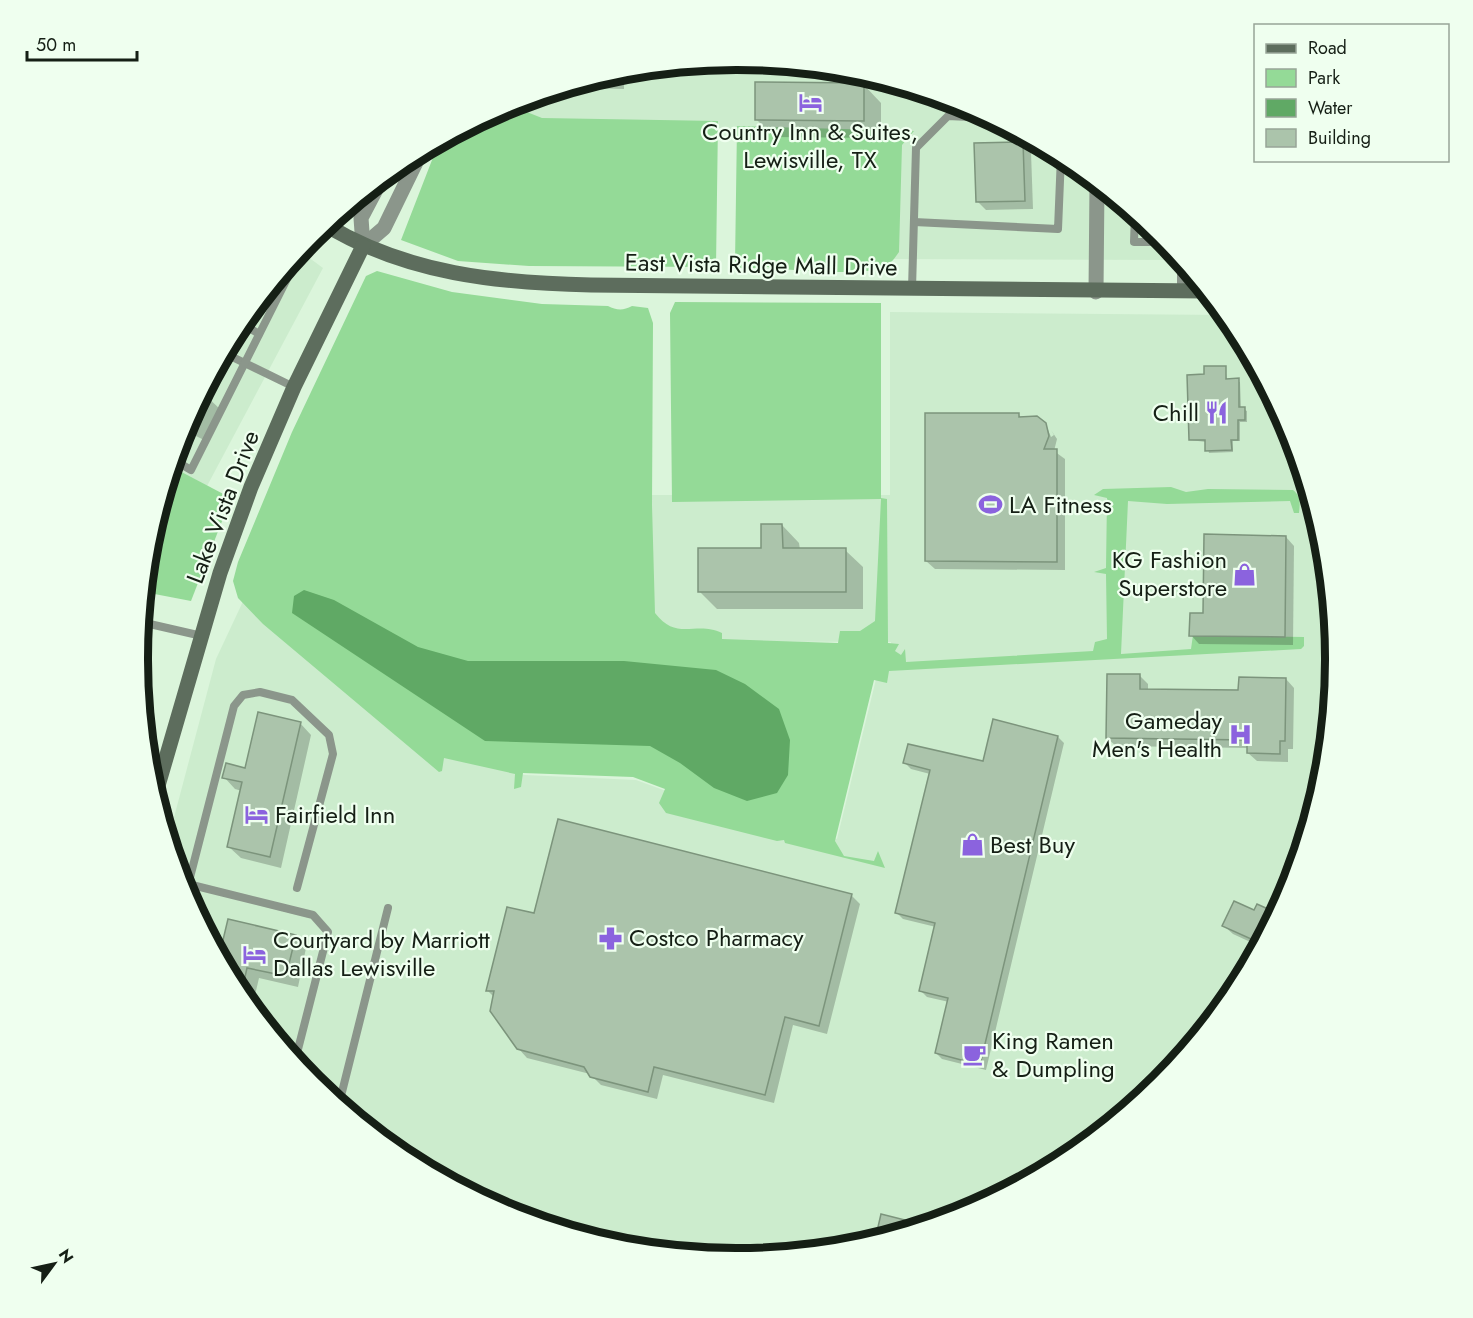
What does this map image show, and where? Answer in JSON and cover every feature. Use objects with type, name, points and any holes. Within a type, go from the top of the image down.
[{"type":"main road","name":"East Vista Ridge Mall Drive","points":[[334,230],[363,246],[452,274],[501,281],[1096,292],[1195,291]]},
{"type":"main road","name":"Lake Vista Drive","points":[[159,771],[220,573],[251,487],[294,387],[363,246]]},
{"type":"street","name":"Lake Vista Drive","points":[[363,246],[384,228],[413,168]]},
{"type":"street","points":[[1096,292],[1097,194]]},
{"type":"street","name":"Lake Vista Drive","points":[[363,246],[362,218],[373,196]]},
{"type":"lane","points":[[912,289],[916,148],[948,116],[966,117]]},
{"type":"lane","points":[[914,222],[1058,229],[1060,168]]},
{"type":"lane","points":[[1135,226],[1134,242],[1152,242]]},
{"type":"lane","points":[[1181,274],[1181,291]]},
{"type":"lane","points":[[181,464],[191,470],[286,281]]},
{"type":"lane","points":[[250,328],[259,334]]},
{"type":"lane","points":[[232,357],[294,387]]},
{"type":"lane","points":[[149,624],[202,636]]},
{"type":"lane","points":[[190,877],[234,706],[243,695],[260,692],[292,700],[329,735],[333,754],[297,888]]},
{"type":"lane","points":[[196,891],[313,915],[328,932],[298,1051]]},
{"type":"lane","points":[[341,1095],[388,908]]},
{"type":"shaded area","points":[[736,70],[775,72],[851,82],[926,102],[962,115],[1031,149],[1095,192],[1125,217],[1169,260],[894,259],[900,145],[913,134],[737,131],[706,126],[543,122],[520,112],[584,91],[660,76]]},
{"type":"shaded area","points":[[307,257],[323,268],[207,486],[179,471],[193,434],[227,365],[247,332]]},
{"type":"shaded area","points":[[890,312],[1213,315],[1246,365],[1280,434],[1294,470],[1314,544],[1324,621],[1324,697],[1314,774],[1294,848],[1264,919],[1246,953],[1226,986],[1203,1017],[1153,1075],[1095,1126],[1063,1148],[1031,1169],[962,1203],[889,1227],[851,1236],[775,1246],[736,1248],[660,1242],[622,1236],[547,1216],[511,1203],[442,1169],[410,1148],[378,1126],[320,1075],[270,1017],[247,986],[227,953],[193,884],[172,825],[216,659],[246,595],[449,758],[525,775],[636,780],[669,792],[837,839],[878,671],[891,669],[891,642],[648,641],[648,495],[890,495]]},
{"type":"green space","points":[[523,111],[542,118],[718,121],[716,267],[529,266],[458,261],[401,240],[434,154],[511,115]]},
{"type":"green space","points":[[737,126],[914,131],[902,145],[899,252],[894,259],[882,268],[858,272],[776,269],[764,266],[739,268],[735,264]]},
{"type":"green space","points":[[377,271],[452,292],[542,304],[608,306],[620,309],[632,306],[648,308],[653,323],[652,505],[655,613],[671,627],[713,630],[722,633],[722,639],[838,643],[840,631],[860,631],[875,621],[881,499],[672,502],[670,313],[675,302],[881,303],[881,498],[887,499],[888,643],[899,644],[895,651],[901,655],[905,649],[906,662],[1093,651],[1095,642],[1107,639],[1106,574],[1094,572],[1106,568],[1107,498],[1094,495],[1103,489],[1171,487],[1186,492],[1208,489],[1293,490],[1299,500],[1299,513],[1294,513],[1290,501],[1167,504],[1128,501],[1121,654],[1191,649],[1193,635],[1304,637],[1304,646],[1301,649],[889,671],[887,683],[874,680],[835,841],[844,856],[874,861],[878,851],[885,868],[785,843],[784,840],[777,841],[666,813],[659,803],[665,789],[633,777],[523,773],[521,787],[514,789],[515,774],[444,758],[442,771],[439,772],[263,624],[238,598],[233,581],[238,562],[292,432],[366,276]]},
{"type":"green space","points":[[179,471],[231,498],[191,601],[152,593],[159,544]]},
{"type":"water","points":[[304,590],[334,600],[418,647],[468,661],[624,661],[716,670],[745,684],[779,709],[790,740],[788,775],[777,793],[747,801],[714,788],[680,763],[650,746],[485,741],[292,613],[294,596]]},
{"type":"building","name":"Country Inn & Suites, Lewisville, TX","points":[[755,82],[855,83],[864,85],[864,121],[755,120]]},
{"type":"building","points":[[1018,142],[1023,145],[1025,201],[976,202],[974,143]]},
{"type":"building","name":"Chill","points":[[1204,366],[1226,366],[1226,379],[1239,378],[1239,407],[1245,407],[1245,420],[1238,420],[1238,440],[1231,440],[1232,450],[1205,451],[1205,440],[1189,440],[1187,375],[1204,374]]},
{"type":"building","name":"LA Fitness","points":[[925,413],[1019,413],[1019,417],[1037,416],[1046,423],[1049,436],[1044,449],[1057,449],[1057,562],[925,561]]},
{"type":"building","points":[[761,524],[782,524],[783,548],[846,548],[846,592],[698,592],[698,548],[761,548]]},
{"type":"building","name":"KG Fashion Superstore","points":[[1204,534],[1286,536],[1285,637],[1189,636],[1190,613],[1203,613]]},
{"type":"building","points":[[1107,674],[1140,674],[1140,689],[1238,690],[1239,677],[1286,678],[1285,741],[1280,741],[1280,754],[1247,753],[1247,740],[1106,738]]},
{"type":"building","name":"Fairfield Inn","points":[[258,712],[301,722],[270,857],[227,847],[242,782],[222,778],[226,763],[245,768]]},
{"type":"building","name":"Best Buy","points":[[993,719],[1058,736],[980,1065],[935,1053],[948,998],[919,991],[935,923],[895,913],[930,770],[903,763],[908,744],[983,761]]},
{"type":"building","points":[[558,819],[852,894],[819,1026],[785,1017],[765,1095],[654,1067],[648,1092],[590,1077],[584,1067],[517,1049],[490,1011],[494,991],[486,991],[507,907],[534,913]]},
{"type":"building","points":[[1234,901],[1254,910],[1257,904],[1268,909],[1253,940],[1222,926]]},
{"type":"building","name":"Courtyard by Marriott Dallas Lewisville","points":[[228,919],[296,935],[286,976],[247,968],[244,981],[220,939],[223,940]]},
{"type":"building","points":[[881,1214],[909,1221],[889,1227],[877,1230]]},
{"type":"place","name":"Country Inn & Suites, Lewisville, TX","points":[[810,102]]},
{"type":"place","name":"Chill","points":[[1217,413]]},
{"type":"place","name":"LA Fitness","points":[[991,505]]},
{"type":"place","name":"KG Fashion Superstore","points":[[1245,574]]},
{"type":"place","name":"Gameday Men's Health","points":[[1240,735]]},
{"type":"place","name":"Fairfield Inn","points":[[257,815]]},
{"type":"place","name":"Best Buy","points":[[972,845]]},
{"type":"place","name":"Costco Pharmacy","points":[[611,938]]},
{"type":"place","name":"Courtyard by Marriott Dallas Lewisville","points":[[255,954]]},
{"type":"place","name":"King Ramen & Dumpling","points":[[974,1055]]}]
